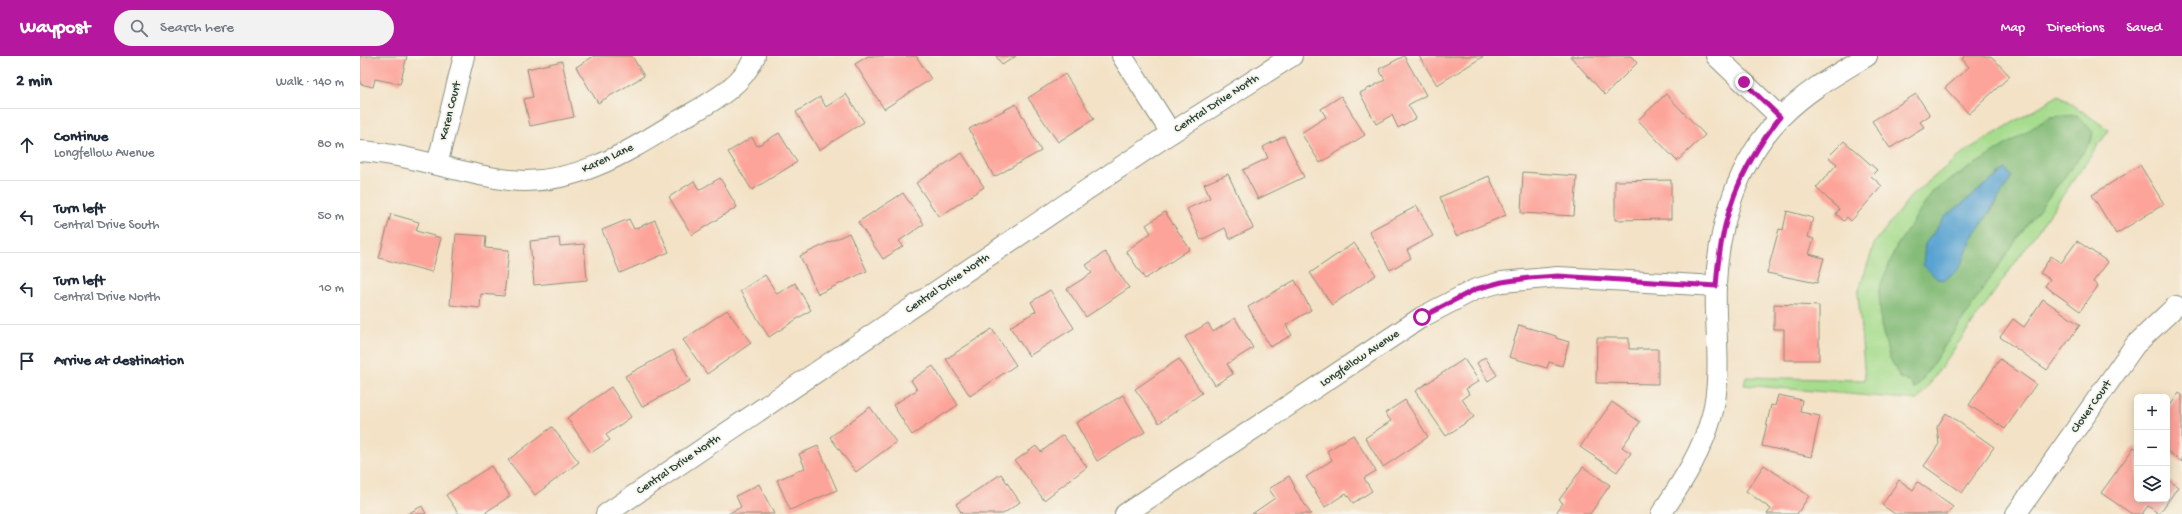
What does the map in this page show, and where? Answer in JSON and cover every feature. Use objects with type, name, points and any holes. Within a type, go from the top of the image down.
[{"type":"street","name":"Karen Court","points":[[437,165],[464,56]]},
{"type":"street","name":"Karen Lane","points":[[360,151],[510,180],[539,180],[570,175],[602,165],[637,146],[726,92],[750,68],[755,56]]},
{"type":"street","points":[[1122,56],[1171,133]]},
{"type":"street","name":"Central Drive North","points":[[606,514],[1171,133],[1292,56]]},
{"type":"street","points":[[1716,56],[1780,117]]},
{"type":"street","points":[[1661,514],[1698,454],[1712,414],[1716,393],[1718,358],[1716,286],[1721,240],[1736,186],[1754,154],[1780,117],[1808,93],[1868,56]]},
{"type":"street","name":"Longfellow Avenue","points":[[1125,514],[1422,317],[1476,289],[1502,282],[1558,276],[1716,286]]},
{"type":"street","name":"Clover Court","points":[[2016,514],[2135,345],[2176,306]]},
{"type":"green space","points":[[2059,95],[2109,130],[1918,400],[1744,385],[1746,377],[1865,380],[1858,293],[1875,242],[1911,196],[1964,152]]},
{"type":"green space","points":[[2077,115],[2093,132],[2091,142],[2019,236],[1915,390],[1911,383],[1900,378],[1889,356],[1881,325],[1879,289],[1896,247],[1934,190],[2050,117]],"holes":[[[2006,169],[1997,202],[1973,237],[1960,267],[1945,217]]]},
{"type":"water","points":[[2006,169],[2012,177],[1973,237],[1960,267],[1945,280],[1937,279],[1923,265],[1925,244],[1945,217]]},
{"type":"building","points":[[360,56],[407,56],[400,84],[375,79],[373,87],[360,84]]},
{"type":"building","points":[[594,56],[632,56],[644,76],[598,103],[576,67]]},
{"type":"building","points":[[868,56],[916,56],[931,79],[884,109],[855,64]]},
{"type":"building","points":[[996,56],[1016,56],[1002,65]]},
{"type":"building","points":[[1404,56],[1426,95],[1408,105],[1416,118],[1398,128],[1392,115],[1376,124],[1360,93],[1385,80],[1379,69]]},
{"type":"building","points":[[1419,56],[1484,56],[1437,85]]},
{"type":"building","points":[[1570,56],[1631,56],[1637,63],[1605,95]]},
{"type":"building","points":[[1965,56],[1991,56],[2010,76],[1969,114],[1945,88],[1969,67],[1962,59]]},
{"type":"building","points":[[562,61],[574,117],[530,126],[524,99],[533,97],[527,69]]},
{"type":"building","points":[[1065,74],[1094,119],[1058,142],[1028,98]]},
{"type":"building","points":[[846,94],[864,122],[819,150],[796,112],[820,97],[826,107]]},
{"type":"building","points":[[1666,94],[1705,135],[1677,161],[1638,120]]},
{"type":"building","points":[[1916,94],[1930,115],[1920,122],[1924,127],[1890,148],[1872,121]]},
{"type":"building","points":[[1341,96],[1365,135],[1320,163],[1301,133],[1326,117],[1321,109]]},
{"type":"building","points":[[1016,104],[1041,151],[994,177],[969,129]]},
{"type":"building","points":[[779,133],[797,162],[752,190],[728,152],[752,137],[757,146]]},
{"type":"building","points":[[1284,136],[1304,177],[1258,199],[1243,170],[1268,158],[1263,147]]},
{"type":"building","points":[[1844,141],[1877,170],[1871,176],[1882,186],[1851,221],[1847,217],[1844,221],[1836,214],[1839,209],[1816,188],[1837,164],[1828,157]]},
{"type":"building","points":[[962,153],[984,187],[939,217],[916,183]]},
{"type":"building","points":[[2140,165],[2164,204],[2116,234],[2092,195]]},
{"type":"building","points":[[1523,172],[1577,176],[1574,216],[1521,213]]},
{"type":"building","points":[[1228,174],[1253,228],[1230,239],[1225,228],[1201,240],[1187,209],[1210,198],[1204,184]]},
{"type":"building","points":[[1489,176],[1506,215],[1456,236],[1440,197]]},
{"type":"building","points":[[720,178],[737,207],[692,235],[669,197],[694,181],[699,190]]},
{"type":"building","points":[[1671,180],[1671,219],[1615,220],[1615,181]]},
{"type":"building","points":[[903,193],[924,224],[899,241],[903,246],[883,259],[858,222]]},
{"type":"building","points":[[1417,206],[1433,236],[1407,250],[1411,258],[1390,270],[1369,231]]},
{"type":"building","points":[[1787,211],[1813,218],[1808,237],[1814,239],[1809,254],[1824,258],[1817,283],[1767,273],[1779,229],[1783,230]]},
{"type":"building","points":[[1165,212],[1190,249],[1145,279],[1126,251],[1151,233],[1146,225]]},
{"type":"building","points":[[391,214],[419,222],[416,231],[441,238],[432,272],[379,258]]},
{"type":"building","points":[[629,219],[634,229],[655,220],[669,252],[620,273],[602,230]]},
{"type":"building","points":[[849,233],[867,271],[818,294],[800,256]]},
{"type":"building","points":[[456,234],[486,236],[485,248],[509,250],[504,296],[481,294],[480,308],[450,305]]},
{"type":"building","points":[[559,238],[560,246],[584,244],[587,280],[534,285],[530,241]]},
{"type":"building","points":[[2077,241],[2108,262],[2093,282],[2098,286],[2080,311],[2045,286],[2050,279],[2040,273],[2051,256],[2061,263]]},
{"type":"building","points":[[1354,243],[1376,275],[1332,305],[1310,273]]},
{"type":"building","points":[[1105,252],[1129,288],[1086,317],[1067,289],[1092,273],[1086,265]]},
{"type":"building","points":[[765,275],[777,294],[795,283],[811,310],[769,337],[740,291]]},
{"type":"building","points":[[1295,280],[1311,310],[1286,325],[1292,335],[1270,347],[1248,307]]},
{"type":"building","points":[[1050,290],[1074,328],[1029,356],[1010,327],[1036,311],[1031,302]]},
{"type":"building","points":[[2043,299],[2080,325],[2047,370],[2000,337],[2013,319],[2024,327]]},
{"type":"building","points":[[1774,304],[1819,306],[1819,360],[1784,360],[1784,329],[1774,329]]},
{"type":"building","points":[[727,310],[751,343],[707,374],[683,340]]},
{"type":"building","points":[[1235,318],[1253,348],[1227,364],[1233,374],[1215,385],[1185,337],[1208,323],[1213,332]]},
{"type":"building","points":[[1519,325],[1556,336],[1556,338],[1569,342],[1562,366],[1549,362],[1547,368],[1509,357]]},
{"type":"building","points":[[992,329],[1016,365],[970,396],[946,359]]},
{"type":"building","points":[[1597,338],[1629,338],[1629,349],[1658,349],[1658,384],[1596,383]]},
{"type":"building","points":[[673,350],[690,381],[642,407],[625,376]]},
{"type":"building","points":[[1485,357],[1497,375],[1488,381],[1477,363]]},
{"type":"building","points":[[1179,359],[1202,393],[1159,423],[1135,389]]},
{"type":"building","points":[[1464,359],[1479,381],[1466,389],[1469,394],[1462,399],[1474,417],[1446,436],[1415,391]]},
{"type":"building","points":[[2000,359],[2036,384],[2005,429],[1969,405]]},
{"type":"building","points":[[933,366],[958,405],[912,435],[893,405],[917,390],[911,380]]},
{"type":"building","points":[[611,387],[631,417],[606,435],[610,440],[591,453],[567,418]]},
{"type":"building","points":[[2179,393],[2182,395],[2182,462],[2170,453],[2170,406]]},
{"type":"building","points":[[1123,395],[1145,432],[1097,461],[1076,423]]},
{"type":"building","points":[[1778,395],[1802,400],[1800,412],[1820,416],[1811,457],[1762,446],[1771,405],[1775,406]]},
{"type":"building","points":[[1405,400],[1428,437],[1383,467],[1365,438],[1391,421],[1385,413]]},
{"type":"building","points":[[1612,402],[1640,422],[1622,447],[1631,453],[1617,472],[1580,447]]},
{"type":"building","points":[[870,407],[896,442],[856,472],[830,437]]},
{"type":"building","points":[[1946,413],[1994,447],[1962,493],[1924,466],[1939,444],[1937,427]]},
{"type":"building","points":[[552,427],[579,462],[535,495],[508,460]]},
{"type":"building","points":[[1063,435],[1087,467],[1044,500],[1015,461],[1036,446],[1041,452]]},
{"type":"building","points":[[1353,435],[1376,471],[1364,478],[1372,491],[1353,503],[1346,493],[1325,507],[1306,477],[1332,460],[1327,451]]},
{"type":"building","points":[[818,446],[837,490],[790,510],[777,480],[805,468],[799,454]]},
{"type":"building","points":[[2134,447],[2134,502],[2167,502],[2159,514],[2148,506],[2142,514],[2132,514],[2101,493]]},
{"type":"building","points":[[1764,465],[1809,496],[1797,514],[1767,514],[1771,509],[1746,491]]},
{"type":"building","points":[[491,466],[510,496],[486,512],[487,514],[459,514],[446,495]]},
{"type":"building","points":[[1583,467],[1610,485],[1590,514],[1556,513],[1563,503],[1559,500]]},
{"type":"building","points":[[1001,474],[1020,502],[1003,514],[962,514],[956,504]]},
{"type":"building","points":[[1289,476],[1295,487],[1294,488],[1311,514],[1252,514],[1275,498],[1269,489]]},
{"type":"building","points":[[1899,480],[1913,490],[1918,482],[1953,507],[1948,514],[1895,514],[1882,505]]},
{"type":"building","points":[[2170,481],[2178,487],[2170,498]]},
{"type":"building","points":[[759,484],[774,514],[728,514],[741,507],[736,496]]},
{"type":"building","points":[[422,506],[426,514],[407,514]]},
{"type":"route","points":[[1422,317],[1449,301],[1476,289],[1502,282],[1529,278],[1558,276],[1716,286],[1721,240],[1736,186],[1754,154],[1780,117],[1744,82]]}]
